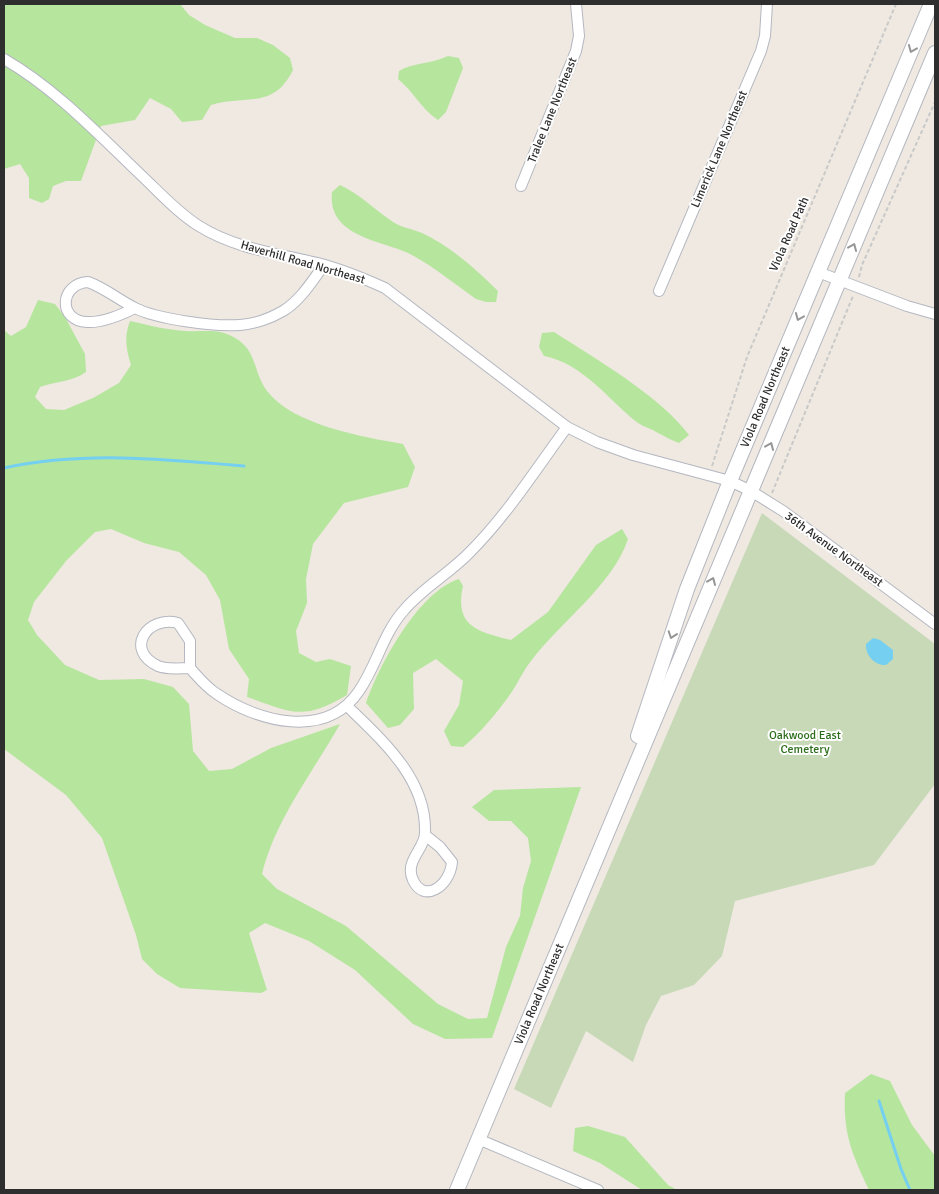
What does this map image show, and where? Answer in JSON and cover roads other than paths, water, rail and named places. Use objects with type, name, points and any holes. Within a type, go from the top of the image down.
[{"type":"main road","name":"Viola Road Northeast","points":[[620,797],[687,589],[730,481],[931,4]]},
{"type":"main road","name":"Viola Road Northeast","points":[[457,1190],[620,797],[935,53]]},
{"type":"street","name":"Tralee Lane Northeast","points":[[521,186],[576,51],[579,36],[576,4]]},
{"type":"street","name":"Limerick Lane Northeast","points":[[659,290],[761,51],[765,36],[767,4]]},
{"type":"street","name":"Haverhill Road Northeast","points":[[4,60],[51,92],[176,208],[199,226],[224,238],[257,250],[324,265],[385,288],[567,427],[597,442],[633,455],[730,481]]},
{"type":"street","points":[[135,308],[121,315],[85,323],[75,319],[65,306],[66,298],[73,287],[80,282],[88,282],[135,308],[157,315],[196,322],[240,325],[266,319],[284,310],[298,299],[324,265]]},
{"type":"street","points":[[818,272],[838,281],[935,314]]},
{"type":"street","points":[[190,668],[190,641],[185,630],[178,623],[168,620],[158,622],[143,638],[140,645],[142,654],[160,667],[190,668],[217,694],[262,716],[287,723],[310,721],[329,716],[347,706],[359,691],[389,629],[403,610],[423,590],[469,554],[494,527],[567,427]]},
{"type":"street","name":"36th Avenue Northeast","points":[[730,481],[768,502],[935,624]]},
{"type":"street","points":[[347,706],[386,744],[403,765],[414,785],[426,835],[412,861],[411,872],[413,881],[426,891],[444,886],[449,879],[452,862],[440,847],[426,835]]},
{"type":"street","points":[[478,1139],[598,1190]]},
{"type":"water","points":[[873,638],[880,640],[893,650],[893,659],[886,665],[875,662],[867,652],[866,644]]},
{"type":"waterway","points":[[4,468],[33,463],[93,458],[154,459],[244,466]]},
{"type":"waterway","points":[[879,1101],[901,1169],[910,1190]]},
{"type":"park label","name":"Oakwood East Cemetery","points":[[805,742]]}]
